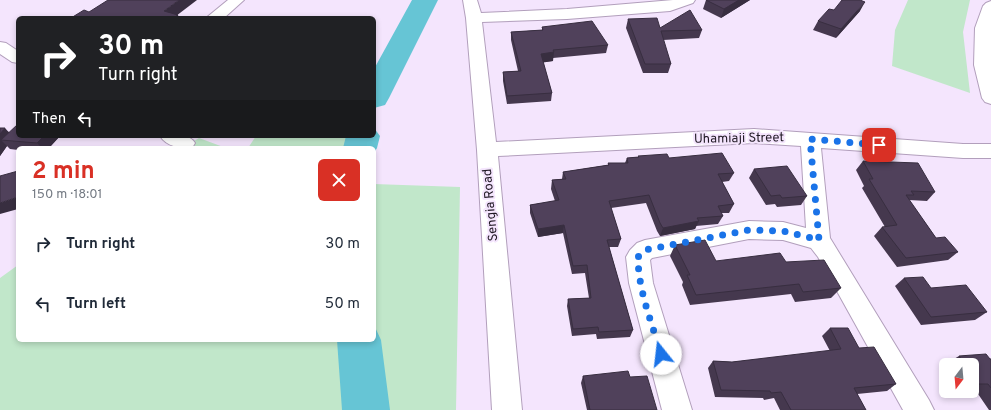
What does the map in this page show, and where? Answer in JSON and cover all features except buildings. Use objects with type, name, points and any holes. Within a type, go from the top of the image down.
[{"type":"street","points":[[217,16],[237,0]]},
{"type":"street","points":[[472,9],[567,14],[670,6],[688,0]]},
{"type":"street","points":[[991,6],[983,28],[983,65],[991,98]]},
{"type":"street","name":"Sengia Road","points":[[472,9],[487,150],[508,410]]},
{"type":"street","points":[[0,47],[16,57]]},
{"type":"street","name":"Uhamiaji Street","points":[[487,150],[754,136],[963,151],[991,151]]},
{"type":"street","points":[[810,139],[819,240],[919,410]]},
{"type":"street","points":[[677,410],[640,283],[638,257],[645,250],[749,230],[783,231],[819,240]]},
{"type":"green space","points":[[908,0],[970,0],[963,32],[970,93],[892,66],[895,30]]},
{"type":"green space","points":[[199,138],[221,146],[186,146]]},
{"type":"green space","points":[[255,138],[350,138],[347,146],[249,146]]},
{"type":"green space","points":[[376,184],[460,187],[456,410],[0,410],[0,278],[16,266],[16,342],[376,342]]},
{"type":"waterway","points":[[376,94],[425,0]]},
{"type":"waterway","points":[[360,146],[362,138]]},
{"type":"waterway","points":[[359,342],[366,410]]},
{"type":"route","points":[[661,354],[640,283],[638,257],[645,250],[749,230],[783,231],[819,240],[810,139],[879,145]]}]
